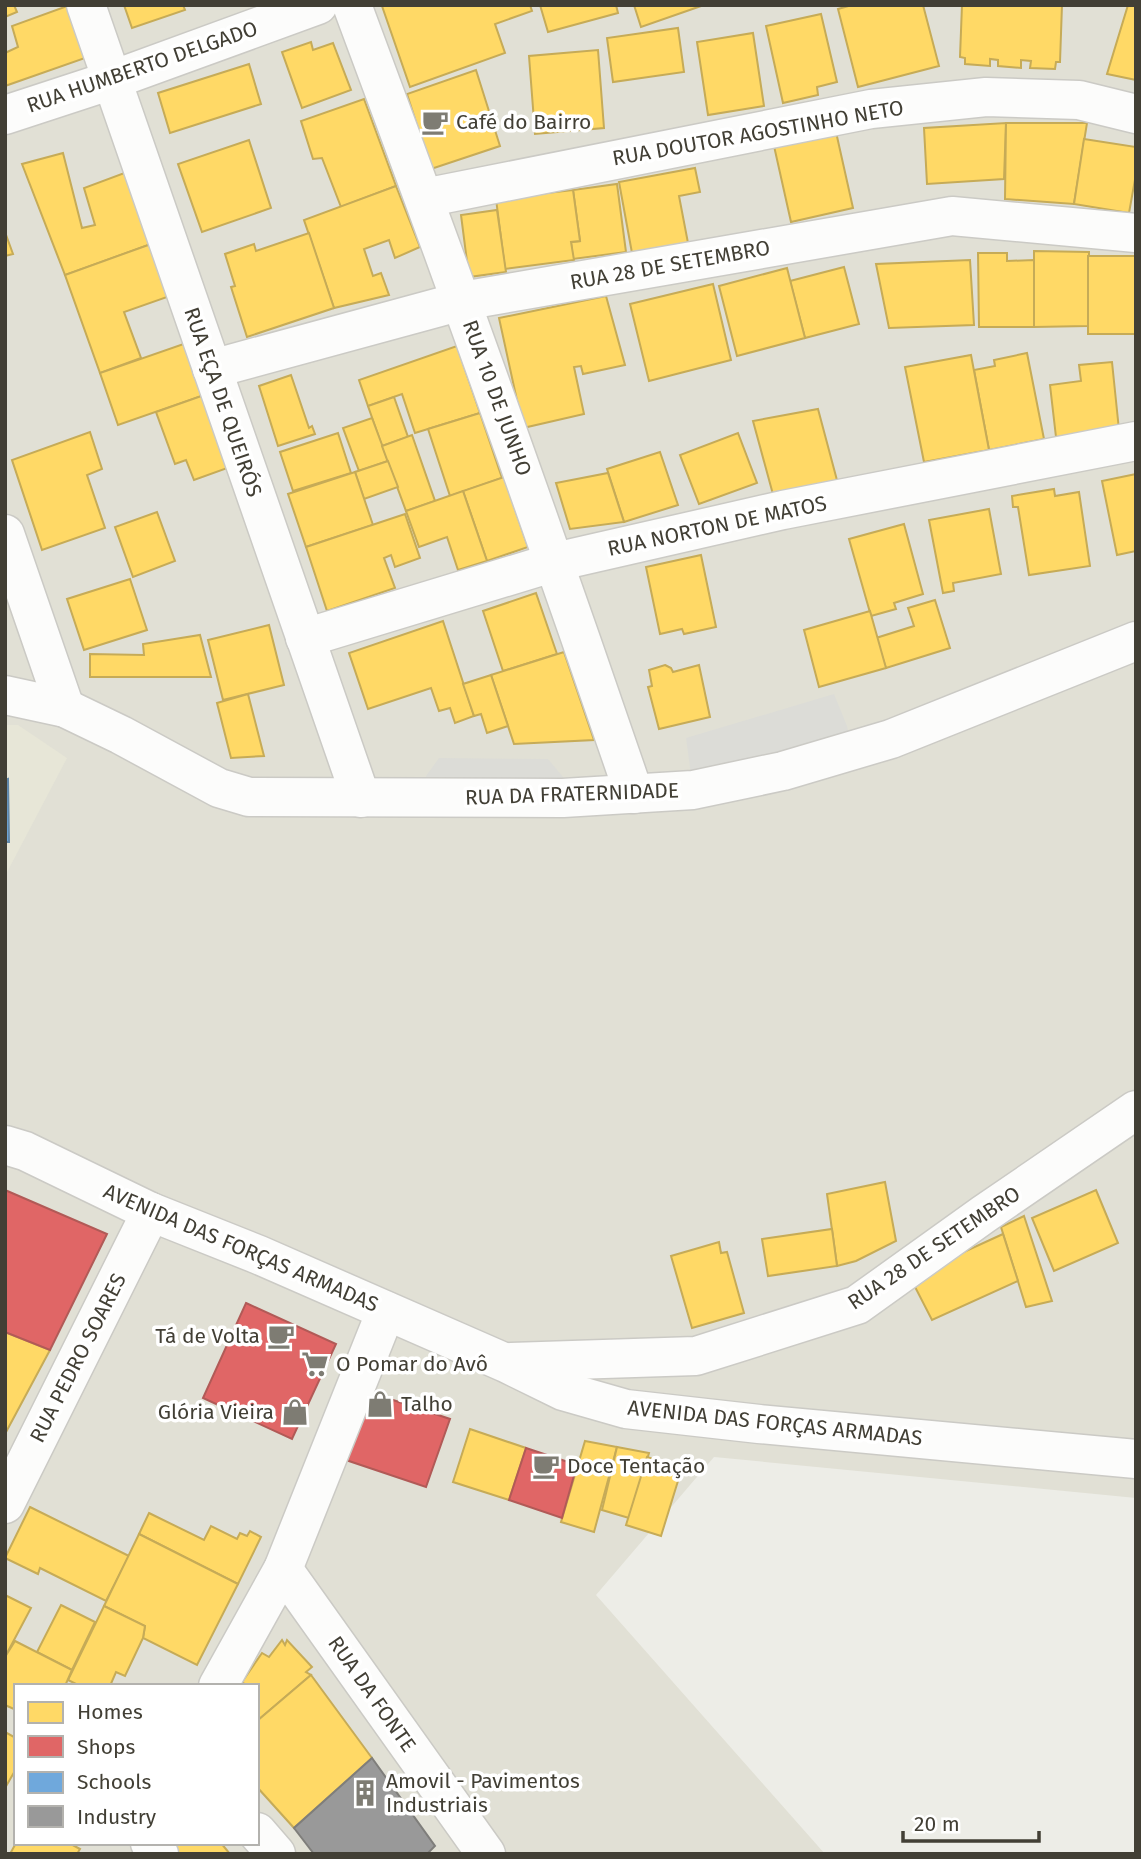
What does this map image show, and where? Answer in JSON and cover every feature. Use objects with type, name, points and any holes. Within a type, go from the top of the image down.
[{"type":"street","name":"RUA EÇA DE QUEIRÓS","points":[[86,5],[361,798]]},
{"type":"street","name":"RUA HUMBERTO DELGADO","points":[[5,115],[112,80],[318,5]]},
{"type":"street","name":"RUA 10 DE JUNHO","points":[[352,5],[462,301],[634,794]]},
{"type":"street","name":"RUA DOUTOR AGOSTINHO NETO","points":[[424,198],[871,109],[986,97],[1079,100],[1136,114]]},
{"type":"street","name":"RUA 28 DE SETEMBRO","points":[[212,369],[462,301],[952,216],[1136,233]]},
{"type":"street","name":"RUA NORTON DE MATOS","points":[[305,638],[555,562],[783,510],[1136,441]]},
{"type":"street","points":[[5,534],[65,708]]},
{"type":"street","name":"RUA DA FRATERNIDADE","points":[[5,695],[65,708],[219,788],[249,797],[563,798],[706,788],[783,771],[878,743],[1136,641]]},
{"type":"street","name":"RUA 28 DE SETEMBRO","points":[[506,1363],[696,1356],[857,1305],[1136,1110]]},
{"type":"street","name":"AVENIDA DAS FORÇAS ARMADAS","points":[[5,1144],[151,1212],[259,1255],[506,1363],[563,1391],[626,1409],[665,1415],[1136,1459]]},
{"type":"street","name":"RUA PEDRO SOARES","points":[[5,1504],[151,1212]]},
{"type":"street","points":[[219,1684],[283,1569],[386,1311]]},
{"type":"street","name":"RUA DA FONTE","points":[[283,1569],[486,1854]]},
{"type":"street","points":[[259,1834],[276,1854]]},
{"type":"shaded area","points":[[5,5],[1136,5],[1136,1498],[714,1457],[596,1595],[825,1854],[5,1854]]},
{"type":"shaded area","points":[[834,694],[853,750],[693,790],[686,738]]},
{"type":"shaded area","points":[[5,725],[18,725],[67,758],[5,876]]},
{"type":"shaded area","points":[[439,758],[548,759],[563,777],[563,798],[426,798],[426,776]]},
{"type":"building: Homes","points":[[5,5],[14,5],[17,12],[5,17]]},
{"type":"building: Homes","points":[[70,5],[88,57],[5,86],[5,53],[18,47],[12,26]]},
{"type":"building: Homes","points":[[124,5],[183,5],[185,10],[132,28]]},
{"type":"building: Homes","points":[[530,5],[532,11],[495,24],[505,53],[410,87],[382,6]]},
{"type":"building: Homes","points":[[540,5],[616,5],[618,13],[548,32]]},
{"type":"building: Homes","points":[[634,5],[704,5],[641,27]]},
{"type":"building: Homes","points":[[852,5],[923,5],[939,66],[858,87],[838,9]]},
{"type":"building: Homes","points":[[962,5],[1062,5],[1060,62],[1056,62],[1055,69],[1030,68],[1031,61],[1021,60],[1021,68],[998,66],[998,60],[990,59],[990,66],[965,64],[965,58],[960,57]]},
{"type":"building: Homes","points":[[1128,5],[1136,5],[1136,80],[1107,74]]},
{"type":"building: Homes","points":[[821,14],[837,82],[817,87],[818,95],[783,103],[766,26]]},
{"type":"building: Homes","points":[[678,28],[684,72],[613,82],[607,38]]},
{"type":"building: Homes","points":[[753,33],[764,106],[708,115],[697,42]]},
{"type":"building: Homes","points":[[311,42],[313,50],[333,43],[351,90],[302,108],[282,52]]},
{"type":"building: Homes","points":[[598,50],[604,128],[535,134],[529,56]]},
{"type":"building: Homes","points":[[249,64],[261,104],[170,133],[158,93]]},
{"type":"building: Homes","points":[[476,70],[500,146],[431,169],[407,94]]},
{"type":"building: Homes","points":[[364,99],[396,186],[341,207],[322,158],[313,159],[301,121]]},
{"type":"building: Homes","points":[[1006,123],[1004,179],[927,184],[924,128]]},
{"type":"building: Homes","points":[[1006,123],[1087,123],[1074,204],[1005,199]]},
{"type":"building: Homes","points":[[836,132],[853,208],[791,222],[774,146]]},
{"type":"building: Homes","points":[[1084,139],[1136,147],[1136,174],[1129,213],[1074,204]]},
{"type":"building: Homes","points":[[249,140],[271,208],[202,232],[178,164]]},
{"type":"building: Homes","points":[[63,153],[82,228],[95,225],[84,188],[127,172],[151,244],[65,275],[22,164]]},
{"type":"building: Homes","points":[[695,168],[700,192],[679,196],[688,243],[632,253],[619,182]]},
{"type":"building: Homes","points":[[617,184],[626,252],[573,259],[571,242],[580,241],[573,190]]},
{"type":"building: Homes","points":[[396,186],[420,247],[395,258],[389,240],[364,249],[373,276],[381,273],[389,295],[334,308],[304,220]]},
{"type":"building: Homes","points":[[573,190],[580,241],[571,242],[574,260],[505,269],[496,199]]},
{"type":"building: Homes","points":[[497,210],[506,272],[469,277],[461,215]]},
{"type":"building: Homes","points":[[5,232],[13,254],[5,256]]},
{"type":"building: Homes","points":[[309,233],[334,308],[247,337],[231,287],[235,286],[225,254],[254,244],[256,251]]},
{"type":"building: Homes","points":[[151,244],[170,296],[124,312],[141,358],[100,373],[65,275]]},
{"type":"building: Homes","points":[[1034,251],[1089,252],[1088,326],[1034,327]]},
{"type":"building: Homes","points":[[978,253],[1007,253],[1007,261],[1034,260],[1034,327],[979,327]]},
{"type":"building: Homes","points":[[1088,256],[1136,256],[1136,334],[1088,334]]},
{"type":"building: Homes","points":[[970,260],[974,325],[889,328],[876,264]]},
{"type":"building: Homes","points":[[844,267],[859,324],[805,338],[790,281]]},
{"type":"building: Homes","points":[[787,268],[805,338],[737,356],[719,286]]},
{"type":"building: Homes","points":[[713,284],[731,360],[649,381],[630,304]]},
{"type":"building: Homes","points":[[606,296],[625,365],[583,374],[581,366],[574,367],[584,414],[523,428],[499,318]]},
{"type":"building: Homes","points":[[195,340],[213,392],[118,425],[100,373]]},
{"type":"building: Homes","points":[[457,346],[480,413],[415,433],[402,394],[368,406],[359,380]]},
{"type":"building: Homes","points":[[1027,353],[1044,439],[989,450],[974,370],[995,366],[994,360]]},
{"type":"building: Homes","points":[[971,355],[989,450],[924,462],[905,367]]},
{"type":"building: Homes","points":[[1112,362],[1119,430],[1056,437],[1050,385],[1081,381],[1079,365]]},
{"type":"building: Homes","points":[[291,375],[309,428],[312,426],[315,434],[278,446],[259,386]]},
{"type":"building: Homes","points":[[207,394],[233,466],[194,480],[186,460],[175,464],[156,412]]},
{"type":"building: Homes","points":[[394,397],[408,437],[382,446],[368,406]]},
{"type":"building: Homes","points":[[818,409],[838,484],[774,498],[753,421]]},
{"type":"building: Homes","points":[[480,413],[502,478],[450,496],[428,429]]},
{"type":"building: Homes","points":[[372,418],[388,461],[359,471],[343,428]]},
{"type":"building: Homes","points":[[90,432],[102,469],[87,475],[105,528],[42,550],[12,460]]},
{"type":"building: Homes","points":[[338,433],[351,473],[293,491],[280,452]]},
{"type":"building: Homes","points":[[738,433],[757,483],[699,504],[680,455]]},
{"type":"building: Homes","points":[[412,435],[435,501],[406,511],[382,446]]},
{"type":"building: Homes","points":[[660,452],[678,505],[624,522],[607,469]]},
{"type":"building: Homes","points":[[388,461],[398,487],[364,499],[355,472]]},
{"type":"building: Homes","points":[[355,472],[373,525],[306,547],[288,494]]},
{"type":"building: Homes","points":[[608,473],[624,522],[570,529],[556,483]]},
{"type":"building: Homes","points":[[1136,474],[1136,551],[1117,555],[1102,481]]},
{"type":"building: Homes","points":[[504,477],[528,547],[487,561],[463,491]]},
{"type":"building: Homes","points":[[1054,489],[1055,496],[1079,492],[1090,566],[1029,575],[1018,507],[1013,507],[1012,496]]},
{"type":"building: Homes","points":[[463,491],[487,561],[458,570],[447,537],[419,547],[406,511]]},
{"type":"building: Homes","points":[[989,509],[1001,574],[953,583],[954,591],[943,593],[929,520]]},
{"type":"building: Homes","points":[[157,512],[175,561],[133,577],[115,527]]},
{"type":"building: Homes","points":[[405,514],[420,558],[395,567],[391,555],[384,558],[395,588],[327,611],[306,547]]},
{"type":"building: Homes","points":[[904,524],[923,594],[894,603],[896,609],[871,616],[849,539]]},
{"type":"building: Homes","points":[[701,555],[716,627],[684,634],[682,629],[660,634],[646,567]]},
{"type":"building: Homes","points":[[130,579],[147,630],[84,650],[67,599]]},
{"type":"building: Homes","points":[[536,593],[557,654],[503,671],[483,611]]},
{"type":"building: Homes","points":[[935,600],[950,648],[886,668],[876,638],[914,626],[908,608]]},
{"type":"building: Homes","points":[[870,611],[886,668],[819,687],[804,630]]},
{"type":"building: Homes","points":[[443,621],[474,716],[455,723],[450,708],[439,711],[431,688],[368,709],[349,653]]},
{"type":"building: Homes","points":[[269,625],[284,685],[223,700],[208,640]]},
{"type":"building: Homes","points":[[200,635],[211,677],[90,677],[90,654],[144,655],[143,644]]},
{"type":"building: Homes","points":[[564,652],[594,740],[514,744],[491,675]]},
{"type":"building: Homes","points":[[665,665],[673,672],[699,665],[710,717],[659,729],[648,687],[652,686],[649,670]]},
{"type":"building: Homes","points":[[491,675],[508,726],[487,733],[481,714],[474,716],[463,684]]},
{"type":"building: Homes","points":[[248,694],[264,756],[231,758],[217,703]]},
{"type":"building: Homes","points":[[885,1182],[896,1241],[856,1261],[837,1266],[827,1194]]},
{"type":"building: Homes","points":[[1096,1190],[1118,1243],[1054,1271],[1032,1218]]},
{"type":"building: Homes","points":[[1024,1216],[1052,1301],[1026,1307],[1001,1227]]},
{"type":"building: Homes","points":[[832,1229],[837,1266],[768,1276],[762,1239]]},
{"type":"building: Homes","points":[[1003,1234],[1018,1281],[932,1320],[912,1281],[933,1266]]},
{"type":"building: Homes","points":[[719,1242],[721,1253],[727,1252],[744,1313],[692,1328],[671,1256]]},
{"type":"building: Homes","points":[[5,1332],[50,1350],[5,1434]]},
{"type":"building: Homes","points":[[470,1429],[526,1448],[509,1500],[453,1482]]},
{"type":"building: Homes","points":[[585,1441],[617,1447],[594,1532],[561,1522]]},
{"type":"building: Homes","points":[[617,1447],[649,1453],[629,1518],[602,1510]]},
{"type":"building: Homes","points":[[647,1457],[682,1468],[661,1536],[626,1525]]},
{"type":"building: Homes","points":[[30,1507],[129,1556],[106,1601],[40,1568],[38,1574],[5,1558]]},
{"type":"building: Homes","points":[[149,1513],[204,1540],[211,1526],[237,1539],[240,1533],[247,1536],[250,1531],[261,1537],[238,1584],[139,1534]]},
{"type":"building: Homes","points":[[139,1534],[238,1584],[197,1665],[143,1638],[145,1626],[104,1606]]},
{"type":"building: Homes","points":[[5,1595],[31,1608],[5,1657]]},
{"type":"building: Homes","points":[[61,1605],[95,1622],[72,1670],[37,1652]]},
{"type":"building: Homes","points":[[104,1606],[145,1626],[143,1638],[125,1676],[116,1672],[111,1684],[76,1684],[68,1680]]},
{"type":"building: Homes","points":[[282,1640],[285,1645],[287,1640],[312,1667],[306,1672],[311,1675],[259,1719],[259,1684],[242,1682],[262,1653],[269,1657]]},
{"type":"building: Homes","points":[[15,1641],[72,1670],[66,1684],[14,1684],[14,1709],[5,1705],[5,1657]]},
{"type":"building: Homes","points":[[311,1675],[372,1758],[294,1828],[259,1789],[259,1719]]},
{"type":"building: Homes","points":[[5,1732],[14,1737],[14,1772],[5,1788]]},
{"type":"building: Homes","points":[[15,1845],[73,1845],[80,1849],[77,1854],[10,1854]]},
{"type":"building: Homes","points":[[169,1845],[223,1845],[230,1854],[176,1854]]},
{"type":"building: Shops","points":[[5,1190],[107,1234],[50,1350],[5,1332]]},
{"type":"building: Shops","points":[[246,1303],[336,1344],[292,1439],[203,1398]]},
{"type":"building: Shops","points":[[369,1392],[450,1419],[426,1487],[346,1460]]},
{"type":"building: Shops","points":[[526,1448],[577,1465],[562,1518],[509,1500]]},
{"type":"building: Schools","points":[[8,779],[9,842],[5,842],[5,780]]},
{"type":"building: Industry","name":"Amovil - Pavimentos Industriais","points":[[372,1758],[435,1846],[427,1854],[314,1854],[294,1828]]},
{"type":"place","name":"Café do Bairro","points":[[435,122]]},
{"type":"place","name":"Tá de Volta","points":[[281,1336]]},
{"type":"place","name":"O Pomar do Avô","points":[[315,1364]]},
{"type":"place","name":"Talho","points":[[380,1404]]},
{"type":"place","name":"Glória Vieira","points":[[295,1412]]},
{"type":"place","name":"Doce Tentação","points":[[546,1466]]},
{"type":"place","name":"Amovil - Pavimentos Industriais","points":[[365,1793]]}]
